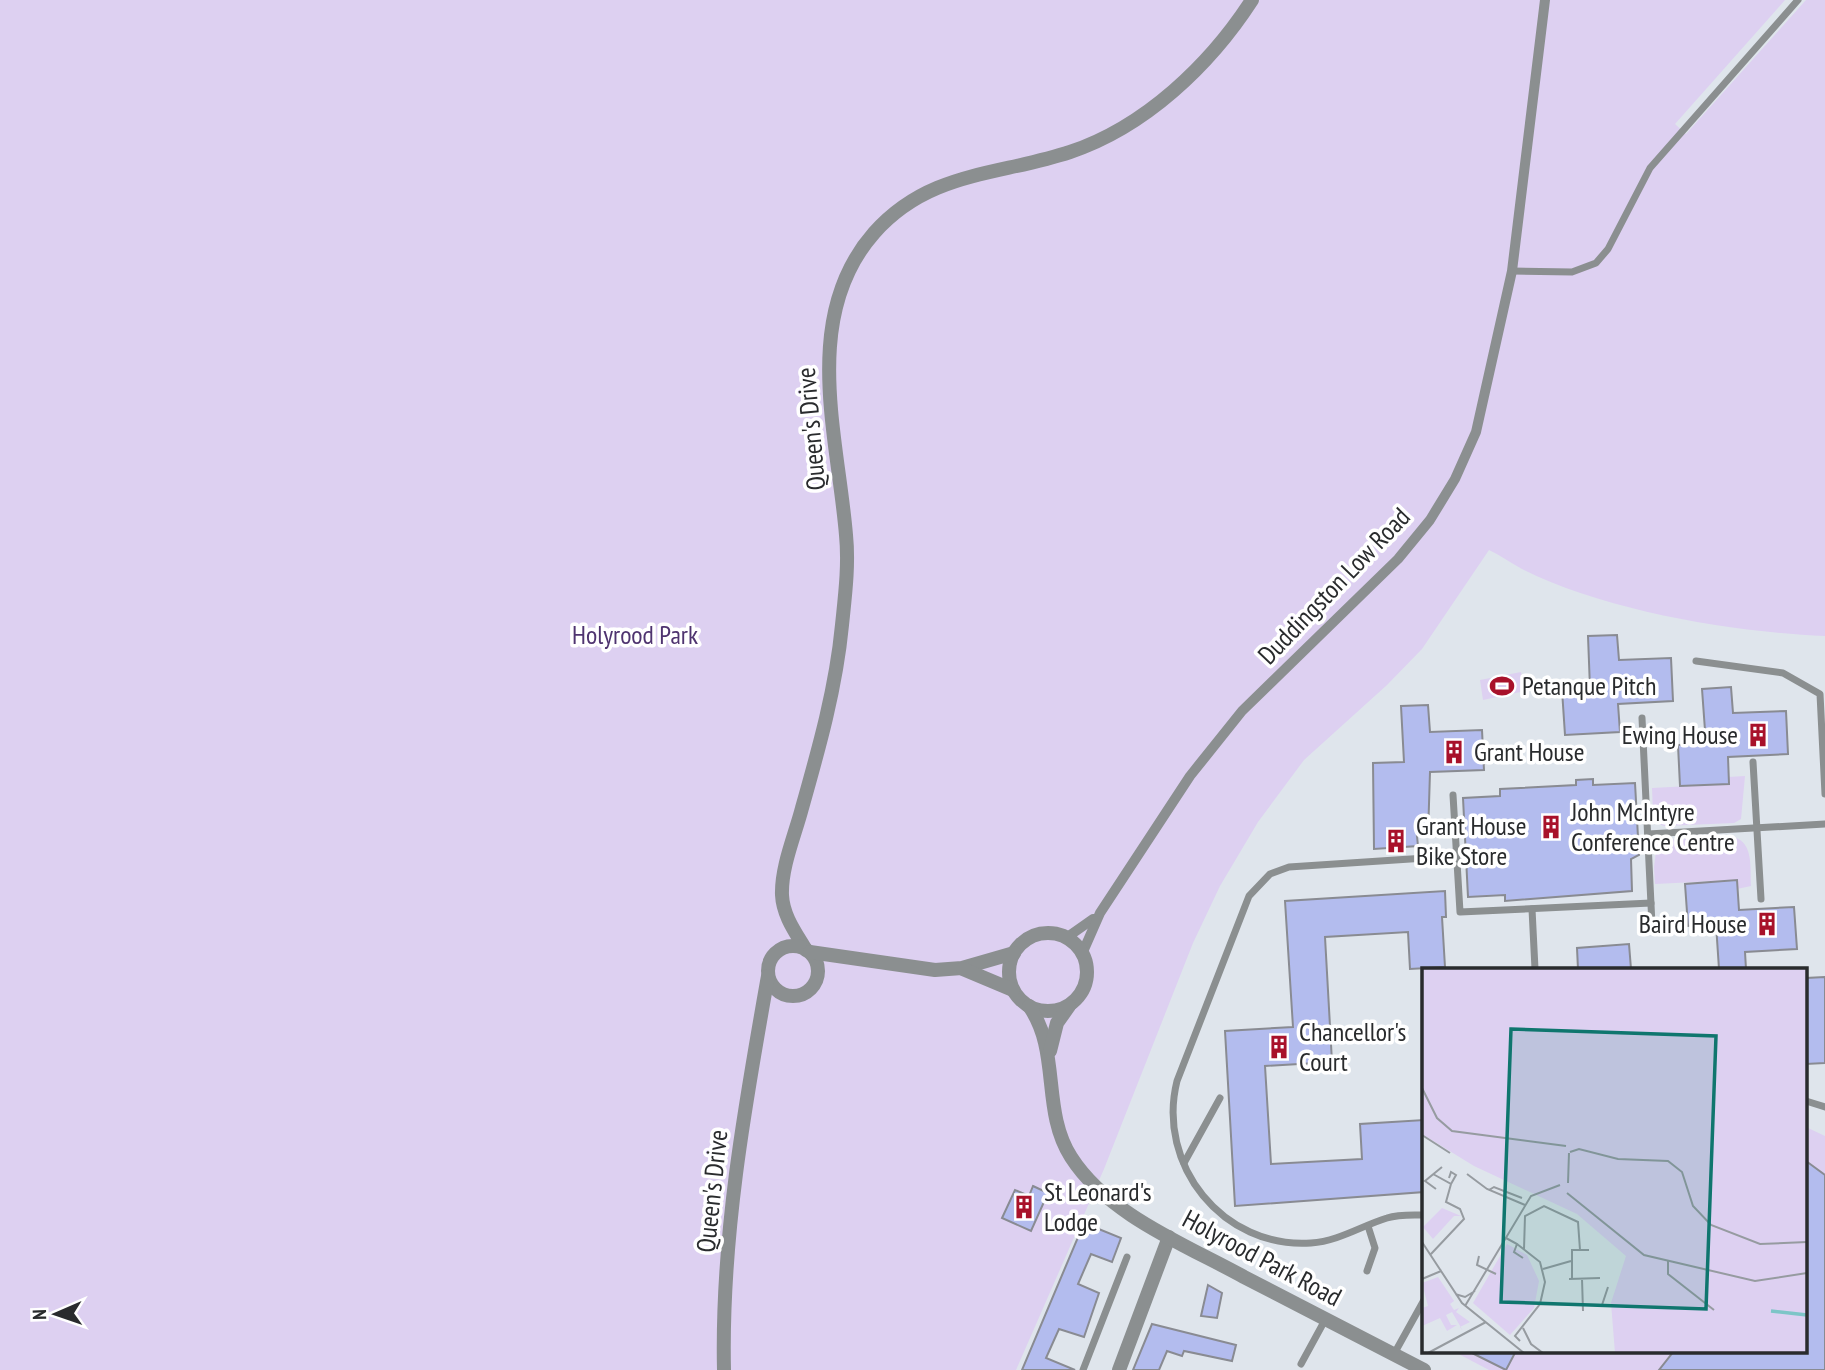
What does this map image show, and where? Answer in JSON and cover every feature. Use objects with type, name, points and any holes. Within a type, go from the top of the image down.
[{"type":"street","name":"Queen's Drive","points":[[817,975],[817,965],[785,914],[782,886],[821,740],[842,626],[846,538],[829,394],[829,352],[834,318],[851,269],[872,235],[915,197],[967,176],[1074,151],[1141,114],[1193,75],[1226,37],[1252,0]]},
{"type":"street","name":"Duddingston Low Road","points":[[1100,913],[1190,776],[1242,711],[1398,559],[1430,520],[1454,479],[1476,432],[1512,271],[1545,0]]},
{"type":"street","points":[[1049,1059],[1057,1023],[1084,984],[1086,969],[1082,954],[1066,938],[1100,913]]},
{"type":"street","points":[[1082,954],[1100,913]]},
{"type":"street","name":"Queen's Drive","points":[[962,968],[1014,953],[1024,942],[1037,935],[1052,934],[1066,938]]},
{"type":"street","name":"Queen's Drive","points":[[724,1370],[731,1231],[769,961],[779,950],[792,946],[848,960],[911,968],[962,968],[976,971],[1013,990],[1029,1006],[1043,1029],[1049,1059]]},
{"type":"street","points":[[1013,990],[1009,968],[1014,953]]},
{"type":"street","points":[[760,1019],[772,1004],[788,995],[807,991],[817,975],[848,960]]},
{"type":"street","points":[[768,976],[775,989],[788,995]]},
{"type":"street","points":[[1029,1006],[1051,1011],[1072,1003]]},
{"type":"street","name":"Holyrood Park Road","points":[[1049,1059],[1053,1110],[1060,1136],[1072,1158],[1101,1192],[1169,1237],[1423,1370]]},
{"type":"street","points":[[1119,1370],[1169,1237]]},
{"type":"lane","points":[[1512,271],[1572,271],[1596,263],[1608,249],[1650,168],[1798,0]]},
{"type":"lane","points":[[1696,661],[1783,673],[1819,694],[1825,793]]},
{"type":"lane","points":[[1642,718],[1651,925]]},
{"type":"lane","points":[[1753,762],[1760,899]]},
{"type":"lane","points":[[1453,795],[1461,912],[1651,903]]},
{"type":"lane","points":[[1648,834],[1825,824]]},
{"type":"lane","points":[[1422,1215],[1392,1217],[1342,1237],[1310,1243],[1261,1237],[1216,1212],[1195,1189],[1184,1163],[1172,1109],[1177,1081],[1249,896],[1270,874],[1289,867],[1456,856]]},
{"type":"lane","points":[[1532,909],[1535,968]]},
{"type":"lane","points":[[1184,1163],[1220,1098]]},
{"type":"lane","points":[[1808,1102],[1825,1107]]},
{"type":"lane","points":[[1367,1271],[1375,1248],[1368,1226]]},
{"type":"lane","points":[[1083,1370],[1127,1257]]},
{"type":"lane","points":[[1394,1355],[1422,1304]]},
{"type":"lane","points":[[1301,1364],[1325,1319]]},
{"type":"green space","name":"Holyrood Park","points":[[0,0],[1785,0],[1675,124],[1686,134],[1806,0],[1825,0],[1825,636],[1750,630],[1630,608],[1555,584],[1489,550],[1422,649],[1387,685],[1304,760],[1258,822],[1220,886],[1193,943],[1104,1169],[1016,1370],[0,1370]]},
{"type":"green space","name":"Petanque Pitch","points":[[1521,672],[1525,691],[1483,700],[1480,680]]},
{"type":"green space","points":[[1745,776],[1741,819],[1734,823],[1664,826],[1657,823],[1653,813],[1652,788],[1728,784],[1728,777]]},
{"type":"green space","points":[[1733,837],[1745,844],[1748,850],[1751,886],[1737,889],[1736,880],[1655,884],[1657,844],[1665,840]]},
{"type":"green space","points":[[1808,1128],[1825,1136],[1825,1370],[1489,1370],[1455,1352],[1808,1352]]},
{"type":"building","points":[[1617,635],[1619,660],[1671,658],[1673,701],[1618,704],[1620,732],[1565,735],[1562,690],[1590,688],[1588,636]]},
{"type":"building","name":"Ewing House","points":[[1731,687],[1733,713],[1786,711],[1788,754],[1728,757],[1729,784],[1680,786],[1678,745],[1706,744],[1702,689]]},
{"type":"building","name":"Grant House","points":[[1428,705],[1430,732],[1482,730],[1484,770],[1430,772],[1428,836],[1417,836],[1418,846],[1374,849],[1373,763],[1404,762],[1401,706]]},
{"type":"building","name":"John McIntyre Conference Centre","points":[[1593,779],[1593,785],[1635,783],[1639,855],[1631,859],[1632,891],[1505,901],[1505,895],[1468,897],[1463,798],[1500,796],[1500,789],[1576,785],[1576,780]]},
{"type":"building","name":"Baird House","points":[[1737,880],[1739,910],[1794,907],[1797,949],[1745,952],[1746,968],[1719,968],[1716,924],[1688,926],[1685,884]]},
{"type":"building","name":"Chancellor's Court","points":[[1445,891],[1446,917],[1442,917],[1445,967],[1410,969],[1408,932],[1325,937],[1332,1062],[1265,1066],[1271,1164],[1362,1159],[1360,1124],[1422,1120],[1422,1192],[1235,1206],[1225,1031],[1293,1027],[1285,901]]},
{"type":"building","points":[[1629,944],[1631,968],[1578,968],[1577,948]]},
{"type":"building","points":[[1825,977],[1825,1063],[1808,1064],[1808,978]]},
{"type":"building","points":[[1808,1162],[1825,1175],[1825,1370],[1659,1370],[1673,1352],[1808,1352]]},
{"type":"building","name":"St Leonard's Lodge","points":[[1033,1186],[1048,1193],[1031,1231],[1002,1218],[1015,1190],[1029,1196]]},
{"type":"building","points":[[1084,1223],[1121,1238],[1112,1262],[1091,1254],[1078,1284],[1099,1293],[1084,1337],[1059,1329],[1046,1358],[1075,1370],[1022,1370]]},
{"type":"building","points":[[1208,1285],[1222,1293],[1217,1318],[1201,1316]]},
{"type":"building","points":[[1152,1324],[1236,1345],[1232,1361],[1184,1351],[1182,1356],[1167,1351],[1159,1370],[1133,1370]]},
{"type":"building","points":[[1470,1352],[1515,1352],[1506,1370]]},
{"type":"place","name":"Petanque Pitch","points":[[1502,686]]},
{"type":"place","name":"Ewing House","points":[[1758,735]]},
{"type":"place","name":"Grant House","points":[[1454,752]]},
{"type":"place","name":"John McIntyre Conference Centre","points":[[1551,827]]},
{"type":"place","name":"Grant House Bike Store","points":[[1396,841]]},
{"type":"place","name":"Baird House","points":[[1767,924]]},
{"type":"place","name":"Chancellor's Court","points":[[1279,1047]]},
{"type":"place","name":"St Leonard's Lodge","points":[[1024,1207]]}]
